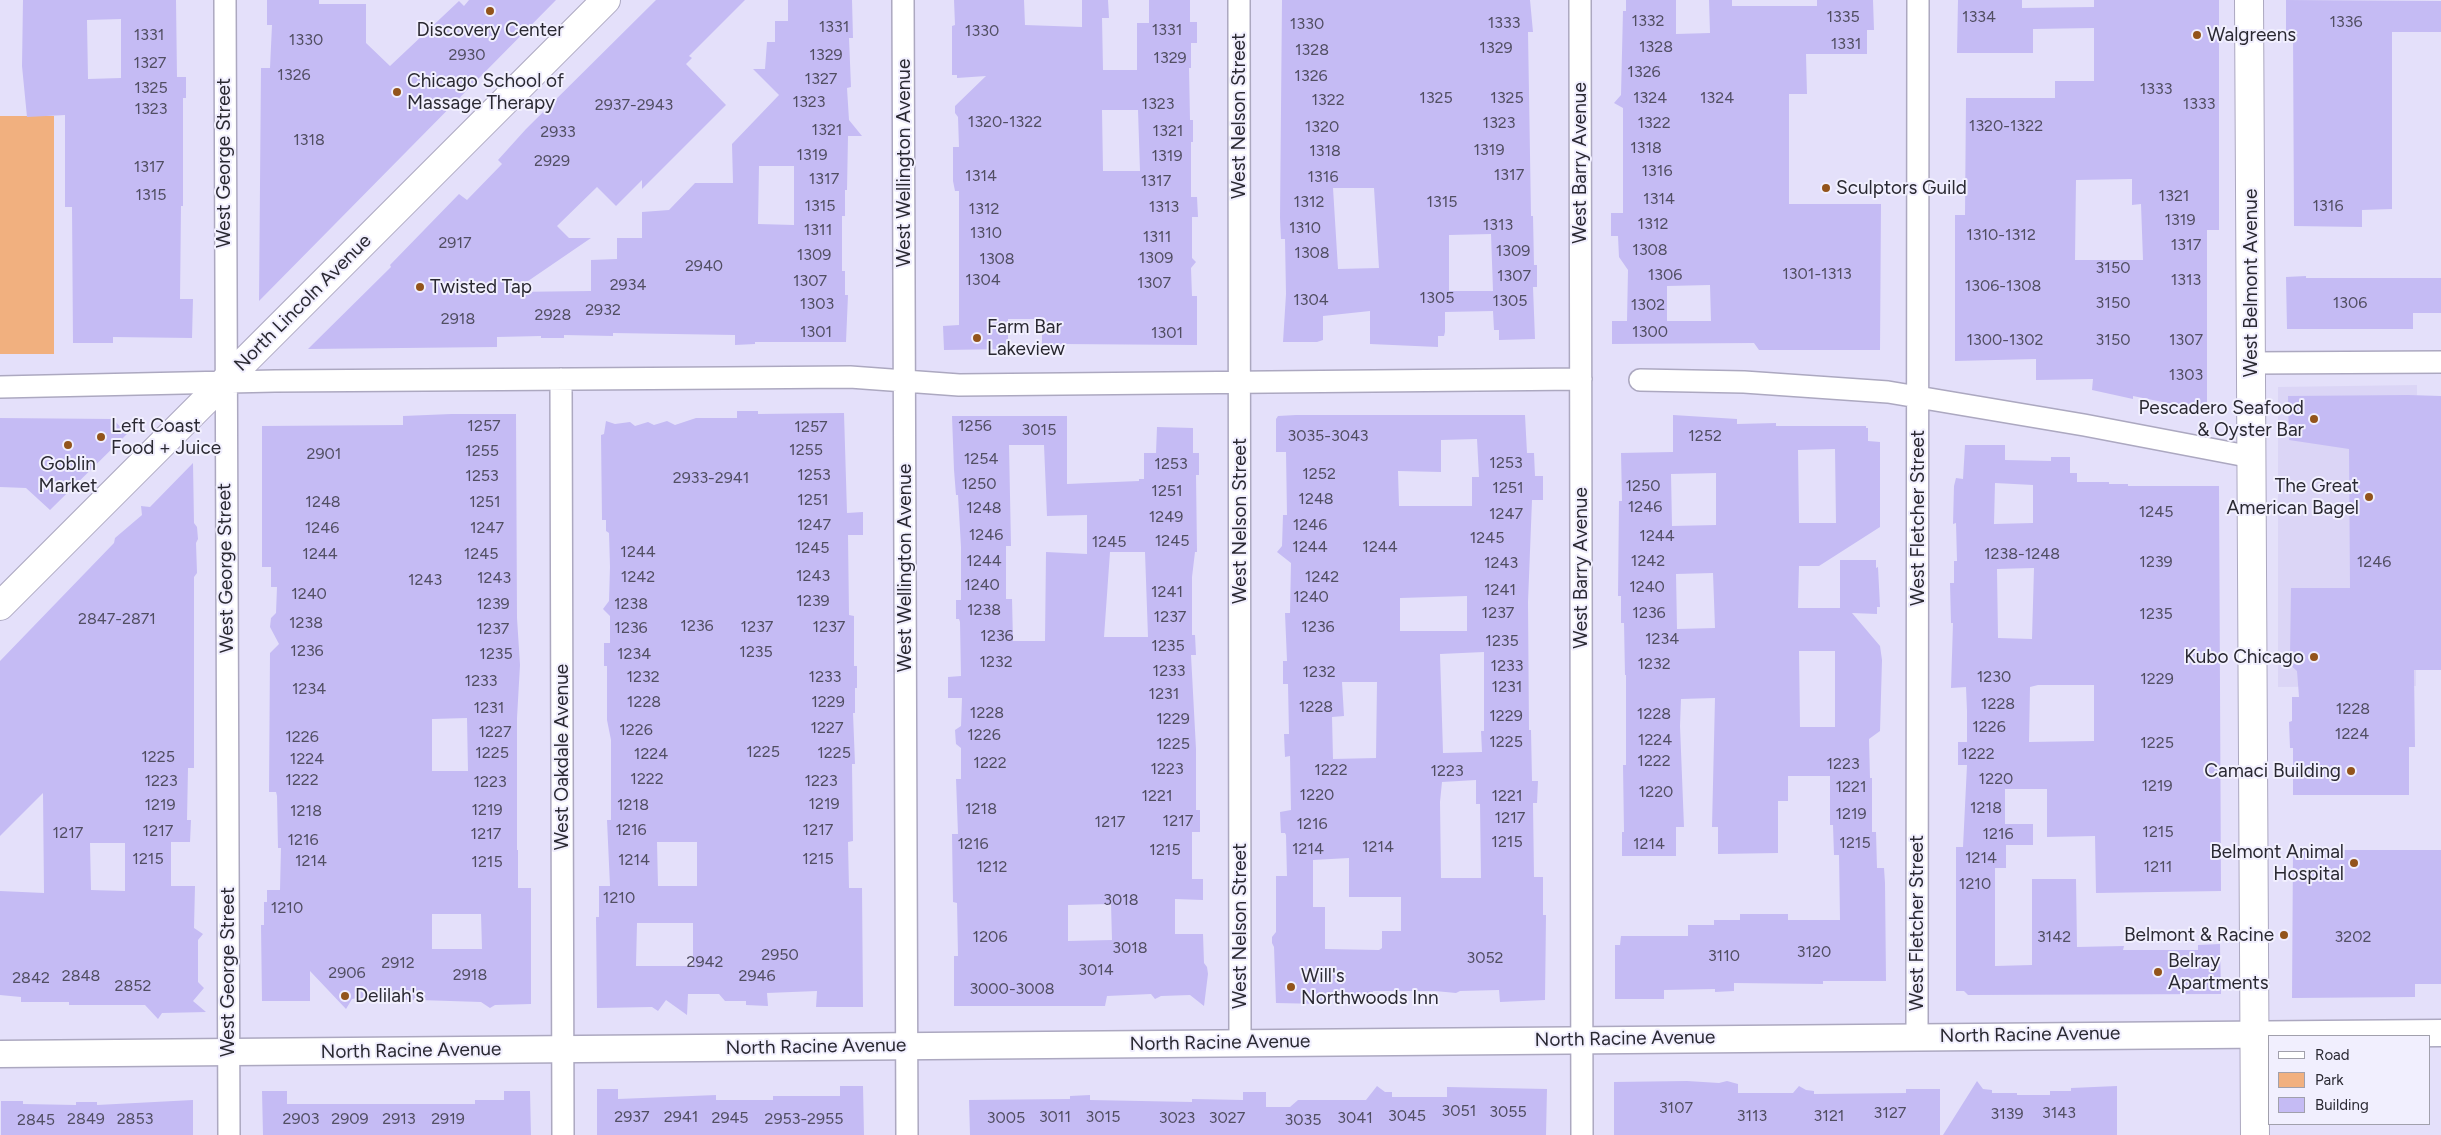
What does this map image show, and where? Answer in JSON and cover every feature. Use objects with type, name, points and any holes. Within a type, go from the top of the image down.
[{"type":"main road","name":"North Lincoln Avenue","points":[[0,606],[606,0]]},
{"type":"main road","name":"West Belmont Avenue","points":[[2249,0],[2255,1135]]},
{"type":"street","name":"West George Street","points":[[224,0],[224,383],[229,879],[229,1135]]},
{"type":"street","name":"West Wellington Avenue","points":[[903,0],[907,1135]]},
{"type":"street","name":"West Nelson Street","points":[[1238,0],[1240,1043]]},
{"type":"street","name":"West Barry Avenue","points":[[1580,0],[1582,1135]]},
{"type":"street","name":"West Fletcher Street","points":[[1917,1036],[1918,0]]},
{"type":"street","points":[[2251,363],[2441,362]]},
{"type":"street","points":[[0,388],[224,383],[850,377],[959,385],[1580,379]]},
{"type":"street","name":"West Oakdale Avenue","points":[[561,379],[563,1135]]},
{"type":"street","points":[[1640,380],[1744,382],[1888,392],[2084,425],[2252,458]]},
{"type":"street","name":"North Racine Avenue","points":[[0,1054],[2255,1033],[2441,1033]]},
{"type":"shaded area","points":[[2417,385],[2416,686],[2278,687],[2278,387]]},
{"type":"green space","points":[[0,116],[54,116],[54,354],[0,354]]},
{"type":"building","points":[[23,0],[176,0],[177,77],[186,77],[186,98],[183,98],[183,206],[181,206],[180,299],[193,299],[192,338],[113,337],[113,343],[73,343],[72,207],[65,207],[65,115],[27,117],[22,66]],"holes":[[[121,19],[121,78],[88,79],[87,20]]]},
{"type":"building","points":[[267,0],[319,0],[319,4],[366,4],[366,43],[390,66],[459,1],[464,6],[469,0],[556,0],[259,301],[261,68],[270,68],[272,25],[267,25]]},
{"type":"building","points":[[656,0],[745,0],[689,56],[692,58],[686,64],[726,105],[642,189],[642,180],[616,206],[597,187],[557,226],[569,238],[591,238],[512,292],[591,291],[591,260],[617,259],[617,238],[642,238],[642,212],[669,210],[695,183],[733,183],[732,144],[779,95],[753,69],[765,69],[767,42],[775,42],[775,21],[788,21],[788,0],[852,0],[853,38],[849,38],[851,87],[847,88],[849,120],[862,136],[848,136],[847,190],[845,190],[845,216],[842,216],[842,271],[845,271],[845,295],[848,295],[846,342],[755,342],[755,344],[735,345],[735,335],[613,333],[613,336],[564,335],[564,338],[541,338],[541,336],[497,337],[497,347],[308,349],[391,267],[390,265],[459,194],[467,200],[502,164],[498,160],[526,129]],"holes":[[[759,166],[794,166],[794,225],[758,224]]]},
{"type":"building","points":[[954,0],[1024,0],[1025,25],[1082,27],[1082,0],[1108,0],[1109,18],[1102,18],[1103,70],[1137,70],[1137,23],[1149,23],[1149,0],[1190,0],[1190,22],[1197,22],[1197,43],[1191,43],[1191,68],[1189,68],[1190,120],[1193,120],[1191,197],[1197,197],[1198,217],[1192,217],[1192,258],[1196,262],[1191,268],[1192,296],[1197,296],[1197,345],[1062,344],[1042,346],[1042,319],[1008,319],[1008,349],[944,350],[943,326],[959,325],[959,191],[955,191],[953,181],[953,147],[959,147],[958,117],[955,113],[955,106],[986,76],[957,78],[957,75],[952,75],[952,26],[955,25]],"holes":[[[1102,110],[1138,110],[1140,171],[1103,171]]]},
{"type":"building","points":[[1282,0],[1530,0],[1533,32],[1528,32],[1531,216],[1533,216],[1534,265],[1537,265],[1537,287],[1533,287],[1535,339],[1499,340],[1499,330],[1494,330],[1493,311],[1445,312],[1445,332],[1444,336],[1438,336],[1438,347],[1370,344],[1370,311],[1323,316],[1323,340],[1317,342],[1283,342],[1286,294],[1285,239],[1281,239]],"holes":[[[1333,188],[1374,188],[1379,268],[1338,269]],[[1491,234],[1493,291],[1449,291],[1449,235]]]},
{"type":"building","points":[[1626,0],[1676,0],[1676,34],[1710,33],[1709,0],[1732,0],[1732,6],[1817,6],[1817,0],[1873,0],[1874,30],[1867,30],[1867,54],[1806,54],[1807,94],[1789,94],[1789,204],[1881,204],[1880,350],[1759,350],[1754,343],[1612,344],[1612,321],[1627,321],[1628,270],[1619,257],[1618,236],[1611,236],[1611,213],[1623,213],[1623,108],[1614,103],[1621,95],[1623,11],[1626,11]],"holes":[[[1710,285],[1711,321],[1667,321],[1667,286]]]},
{"type":"building","points":[[1958,0],[2022,0],[2022,8],[2094,7],[2094,0],[2219,0],[2219,230],[2207,230],[2207,411],[2092,390],[2093,379],[2036,380],[2036,359],[1955,361],[1955,215],[1965,215],[1966,98],[2055,98],[2055,81],[2094,81],[2094,28],[2033,29],[2033,53],[1957,53]],"holes":[[[2132,179],[2132,205],[2141,204],[2143,260],[2075,260],[2076,180]]]},
{"type":"building","points":[[2286,0],[2441,1],[2441,32],[2392,32],[2392,209],[2362,210],[2362,227],[2294,226],[2293,32],[2286,32]]},
{"type":"building","points":[[2306,276],[2306,278],[2441,278],[2441,313],[2413,313],[2413,329],[2287,329],[2286,277]]},
{"type":"building","points":[[2288,396],[2441,396],[2441,670],[2414,670],[2415,747],[2409,747],[2409,795],[2293,795],[2293,748],[2290,748],[2289,722],[2292,721],[2292,697],[2299,697],[2297,671],[2286,661],[2290,657],[2291,588],[2350,588],[2349,449],[2289,440]]},
{"type":"building","points":[[737,411],[758,411],[758,414],[844,413],[847,513],[863,512],[863,535],[848,535],[849,615],[854,616],[854,666],[857,666],[857,688],[855,688],[855,713],[853,713],[855,764],[852,764],[853,841],[848,842],[849,888],[862,888],[863,1007],[816,1007],[817,991],[767,993],[768,1006],[746,1005],[746,1001],[725,1001],[719,994],[688,994],[687,1015],[666,1000],[658,1011],[652,1007],[597,1008],[596,917],[599,917],[599,886],[610,886],[607,820],[611,820],[611,740],[607,720],[607,666],[604,666],[604,643],[610,643],[610,616],[603,609],[609,601],[610,567],[609,533],[606,531],[606,520],[602,520],[601,435],[604,434],[606,421],[615,424],[630,422],[635,426],[648,422],[654,425],[667,421],[675,425],[696,418],[737,418]],"holes":[[[657,842],[697,842],[697,886],[658,886]],[[637,923],[693,923],[693,966],[636,966]]]},
{"type":"building","points":[[516,414],[517,618],[520,665],[517,718],[517,850],[518,888],[531,888],[531,1004],[495,1005],[490,1008],[481,1002],[358,998],[352,999],[346,1009],[310,971],[310,1001],[262,1001],[261,925],[264,925],[264,902],[267,902],[267,890],[280,890],[281,848],[278,848],[277,796],[276,792],[269,792],[270,653],[279,644],[270,627],[271,618],[276,613],[277,587],[271,587],[271,567],[262,567],[262,426],[403,425],[403,416]],"holes":[[[467,718],[468,771],[432,771],[432,719]],[[432,914],[481,914],[482,949],[432,949]]]},
{"type":"building","points":[[1525,415],[1527,453],[1534,453],[1535,476],[1543,476],[1543,500],[1532,500],[1528,602],[1529,730],[1531,730],[1532,781],[1538,781],[1537,803],[1533,803],[1534,877],[1543,877],[1543,915],[1546,915],[1545,1000],[1500,1002],[1499,990],[1460,991],[1456,993],[1373,991],[1373,996],[1332,996],[1322,1004],[1276,1003],[1272,937],[1276,932],[1276,876],[1287,876],[1286,835],[1281,833],[1280,812],[1291,810],[1290,756],[1285,757],[1284,734],[1289,734],[1288,684],[1283,684],[1283,661],[1287,661],[1285,613],[1290,613],[1291,563],[1277,552],[1282,546],[1283,515],[1287,515],[1286,452],[1276,452],[1276,419],[1278,416]],"holes":[[[1477,439],[1479,477],[1472,477],[1472,506],[1399,506],[1398,471],[1441,472],[1441,440]],[[1467,596],[1467,631],[1400,631],[1400,598]],[[1484,652],[1484,731],[1481,731],[1482,752],[1443,753],[1440,654]],[[1342,682],[1377,682],[1376,758],[1333,759],[1332,717],[1344,716]],[[1476,780],[1476,804],[1480,804],[1481,878],[1441,878],[1440,802],[1442,782]],[[1349,858],[1349,897],[1401,897],[1401,931],[1382,931],[1382,948],[1379,950],[1325,949],[1325,907],[1313,907],[1313,860]]]},
{"type":"building","points":[[1673,415],[1737,419],[1737,424],[1776,423],[1776,426],[1866,426],[1868,428],[1868,441],[1880,442],[1880,527],[1819,566],[1799,566],[1798,608],[1840,608],[1840,560],[1876,560],[1880,607],[1877,607],[1877,614],[1852,613],[1880,646],[1882,660],[1880,731],[1869,739],[1870,778],[1872,778],[1872,832],[1876,832],[1877,868],[1884,868],[1886,981],[1823,981],[1823,984],[1734,983],[1734,991],[1715,992],[1715,989],[1664,990],[1664,999],[1615,999],[1615,945],[1620,945],[1621,936],[1688,936],[1688,925],[1714,925],[1714,920],[1740,920],[1740,914],[1788,914],[1788,920],[1840,920],[1839,855],[1834,855],[1833,825],[1830,825],[1830,776],[1788,776],[1788,801],[1778,801],[1778,853],[1718,854],[1718,827],[1712,827],[1715,698],[1681,699],[1680,726],[1684,827],[1676,827],[1676,856],[1622,856],[1622,832],[1624,832],[1623,765],[1626,765],[1626,675],[1624,623],[1621,623],[1621,596],[1618,596],[1619,501],[1622,501],[1621,453],[1673,452]],"holes":[[[1835,449],[1836,523],[1799,523],[1798,450]],[[1716,473],[1716,525],[1672,526],[1671,474]],[[1713,573],[1715,628],[1677,629],[1676,574]],[[1799,651],[1835,651],[1835,727],[1800,727]]]},
{"type":"building","points":[[952,416],[1067,416],[1067,484],[1139,481],[1139,479],[1144,479],[1144,453],[1156,453],[1157,427],[1193,428],[1193,453],[1199,453],[1199,475],[1196,475],[1197,552],[1195,552],[1192,577],[1192,635],[1195,635],[1196,655],[1191,655],[1196,749],[1196,810],[1200,810],[1200,832],[1192,832],[1192,879],[1203,879],[1203,900],[1175,899],[1175,934],[1203,934],[1204,963],[1208,974],[1204,1006],[1190,995],[1161,996],[1155,999],[1151,994],[1107,996],[1105,1006],[954,1006],[954,956],[958,956],[957,903],[953,902],[952,834],[958,834],[956,779],[961,779],[961,748],[956,744],[955,730],[961,726],[962,698],[948,698],[948,677],[961,676],[960,622],[959,619],[956,619],[956,600],[961,600],[961,547],[958,495],[956,495]],"holes":[[[1009,445],[1044,445],[1047,516],[1087,515],[1087,554],[1046,552],[1045,641],[1013,641],[1012,599],[1006,599],[1006,546],[1011,546]],[[1110,552],[1145,552],[1148,637],[1104,637]],[[1111,904],[1112,940],[1068,941],[1068,905]]]},
{"type":"building","points":[[0,418],[113,419],[127,434],[50,510],[26,488],[0,487]]},
{"type":"building","points":[[1965,445],[2005,445],[2005,460],[2051,461],[2051,457],[2070,457],[2070,473],[2077,473],[2077,482],[2109,482],[2109,484],[2128,484],[2128,486],[2219,486],[2221,891],[2096,893],[2095,836],[2047,837],[2047,789],[2005,789],[2005,824],[2033,824],[2033,845],[2006,845],[2006,868],[1995,868],[1995,966],[2032,965],[2032,879],[2076,879],[2077,947],[2124,946],[2123,950],[2198,950],[2198,945],[2220,944],[2221,994],[1968,995],[1964,991],[1956,991],[1956,847],[1963,847],[1967,765],[1958,765],[1958,742],[1967,742],[1967,711],[1966,687],[1951,688],[1953,623],[1951,623],[1950,583],[1954,583],[1954,561],[1957,561],[1956,523],[1953,524],[1954,486],[1956,478],[1963,479]],"holes":[[[1995,483],[2033,485],[2033,523],[1994,524]],[[2034,568],[2032,639],[1998,638],[1997,569]],[[2038,685],[2094,685],[2094,741],[2029,742],[2030,687]]]},
{"type":"building","points":[[193,463],[194,523],[197,527],[198,539],[196,543],[197,573],[194,577],[194,768],[188,768],[187,820],[191,820],[190,842],[171,842],[171,886],[195,886],[194,928],[203,934],[198,940],[198,982],[204,988],[193,1001],[206,1012],[162,1013],[158,1019],[145,1005],[69,1005],[69,1002],[21,1002],[21,997],[0,995],[0,891],[44,893],[43,793],[0,836],[0,661],[114,543],[115,538],[142,515],[141,506],[150,507]],"holes":[[[90,843],[125,843],[125,891],[91,890]]]},
{"type":"building","points":[[2293,850],[2441,850],[2441,984],[2415,984],[2415,997],[2292,998]]},
{"type":"building","points":[[1687,1081],[1719,1083],[1727,1081],[1738,1084],[1738,1093],[1793,1093],[1799,1086],[1806,1090],[1814,1091],[1814,1094],[1906,1093],[1906,1089],[1940,1089],[1940,1135],[1614,1135],[1614,1082]]},
{"type":"building","points":[[1977,1081],[1983,1089],[1992,1090],[1992,1093],[2017,1093],[2017,1095],[2050,1095],[2050,1091],[2071,1091],[2071,1088],[2117,1086],[2117,1135],[1943,1135]]},
{"type":"building","points":[[840,1086],[863,1086],[864,1135],[597,1135],[597,1089],[618,1089],[618,1099],[716,1095],[716,1100],[773,1100],[773,1096],[840,1096]]},
{"type":"building","points":[[1377,1086],[1385,1092],[1392,1092],[1392,1097],[1447,1097],[1447,1087],[1547,1089],[1546,1135],[970,1135],[969,1100],[1070,1099],[1070,1096],[1090,1095],[1090,1100],[1192,1102],[1192,1099],[1243,1100],[1243,1092],[1266,1092],[1266,1107],[1290,1107],[1298,1100],[1366,1100]]},
{"type":"building","points":[[262,1091],[287,1091],[287,1104],[475,1104],[475,1100],[504,1100],[504,1091],[530,1091],[531,1135],[263,1135]]},
{"type":"building","points":[[193,1100],[193,1135],[1,1135],[1,1101],[23,1101],[23,1104],[76,1105],[76,1102],[97,1102],[97,1105]]},
{"type":"place","name":"Discovery Center","points":[[490,11]]},
{"type":"place","name":"Walgreens","points":[[2197,35]]},
{"type":"place","name":"Chicago School of Massage Therapy","points":[[397,92]]},
{"type":"place","name":"Sculptors Guild","points":[[1826,188]]},
{"type":"place","name":"Twisted Tap","points":[[420,287]]},
{"type":"place","name":"Farm Bar Lakeview","points":[[977,338]]},
{"type":"place","name":"Pescadero Seafood & Oyster Bar","points":[[2314,419]]},
{"type":"place","name":"Left Coast Food + Juice","points":[[101,437]]},
{"type":"place","name":"Goblin Market","points":[[68,445]]},
{"type":"place","name":"The Great American Bagel","points":[[2369,497]]},
{"type":"place","name":"Kubo Chicago","points":[[2314,657]]},
{"type":"place","name":"Camaci Building","points":[[2351,771]]},
{"type":"place","name":"Belmont Animal Hospital","points":[[2354,863]]},
{"type":"place","name":"Belmont & Racine","points":[[2284,935]]},
{"type":"place","name":"Belray Apartments","points":[[2158,972]]},
{"type":"place","name":"Will's Northwoods Inn","points":[[1291,987]]},
{"type":"place","name":"Delilah's","points":[[345,996]]}]
